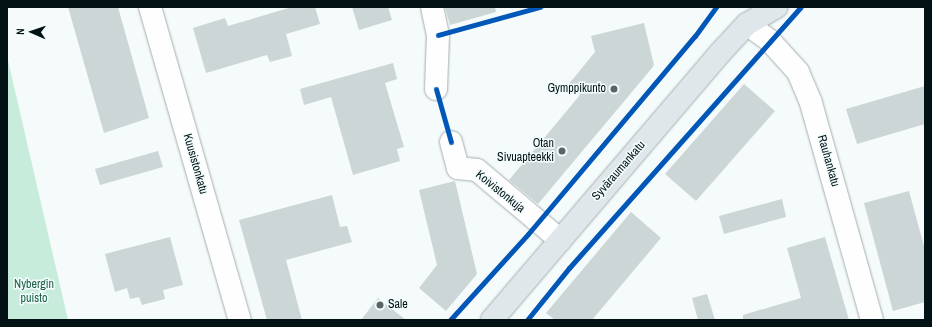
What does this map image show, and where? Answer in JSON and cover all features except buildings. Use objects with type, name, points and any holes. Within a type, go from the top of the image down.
[{"type":"main road","name":"Syväraumankatu","points":[[494,319],[750,15],[776,7]]},
{"type":"street","name":"Kuusistonkatu","points":[[150,7],[240,320]]},
{"type":"street","points":[[432,7],[438,35],[436,89]]},
{"type":"street","name":"Rauhankatu","points":[[750,15],[770,41],[798,72],[811,103],[872,320]]},
{"type":"street","name":"Koivistonkuja","points":[[451,142],[458,168],[477,170],[560,240]]},
{"type":"green space","name":"Nybergin puisto","points":[[7,56],[68,320],[7,320]]},
{"type":"cycle path","points":[[438,35],[540,7]]},
{"type":"cycle path","points":[[450,320],[528,234],[695,36],[716,7]]},
{"type":"cycle path","points":[[527,320],[569,268],[801,7]]},
{"type":"cycle path","points":[[436,89],[451,142]]},
{"type":"place","name":"Gymppikunto","points":[[614,89]]},
{"type":"place","name":"Otan Sivuapteekki","points":[[562,151]]},
{"type":"place","name":"Sale","points":[[380,305]]}]
